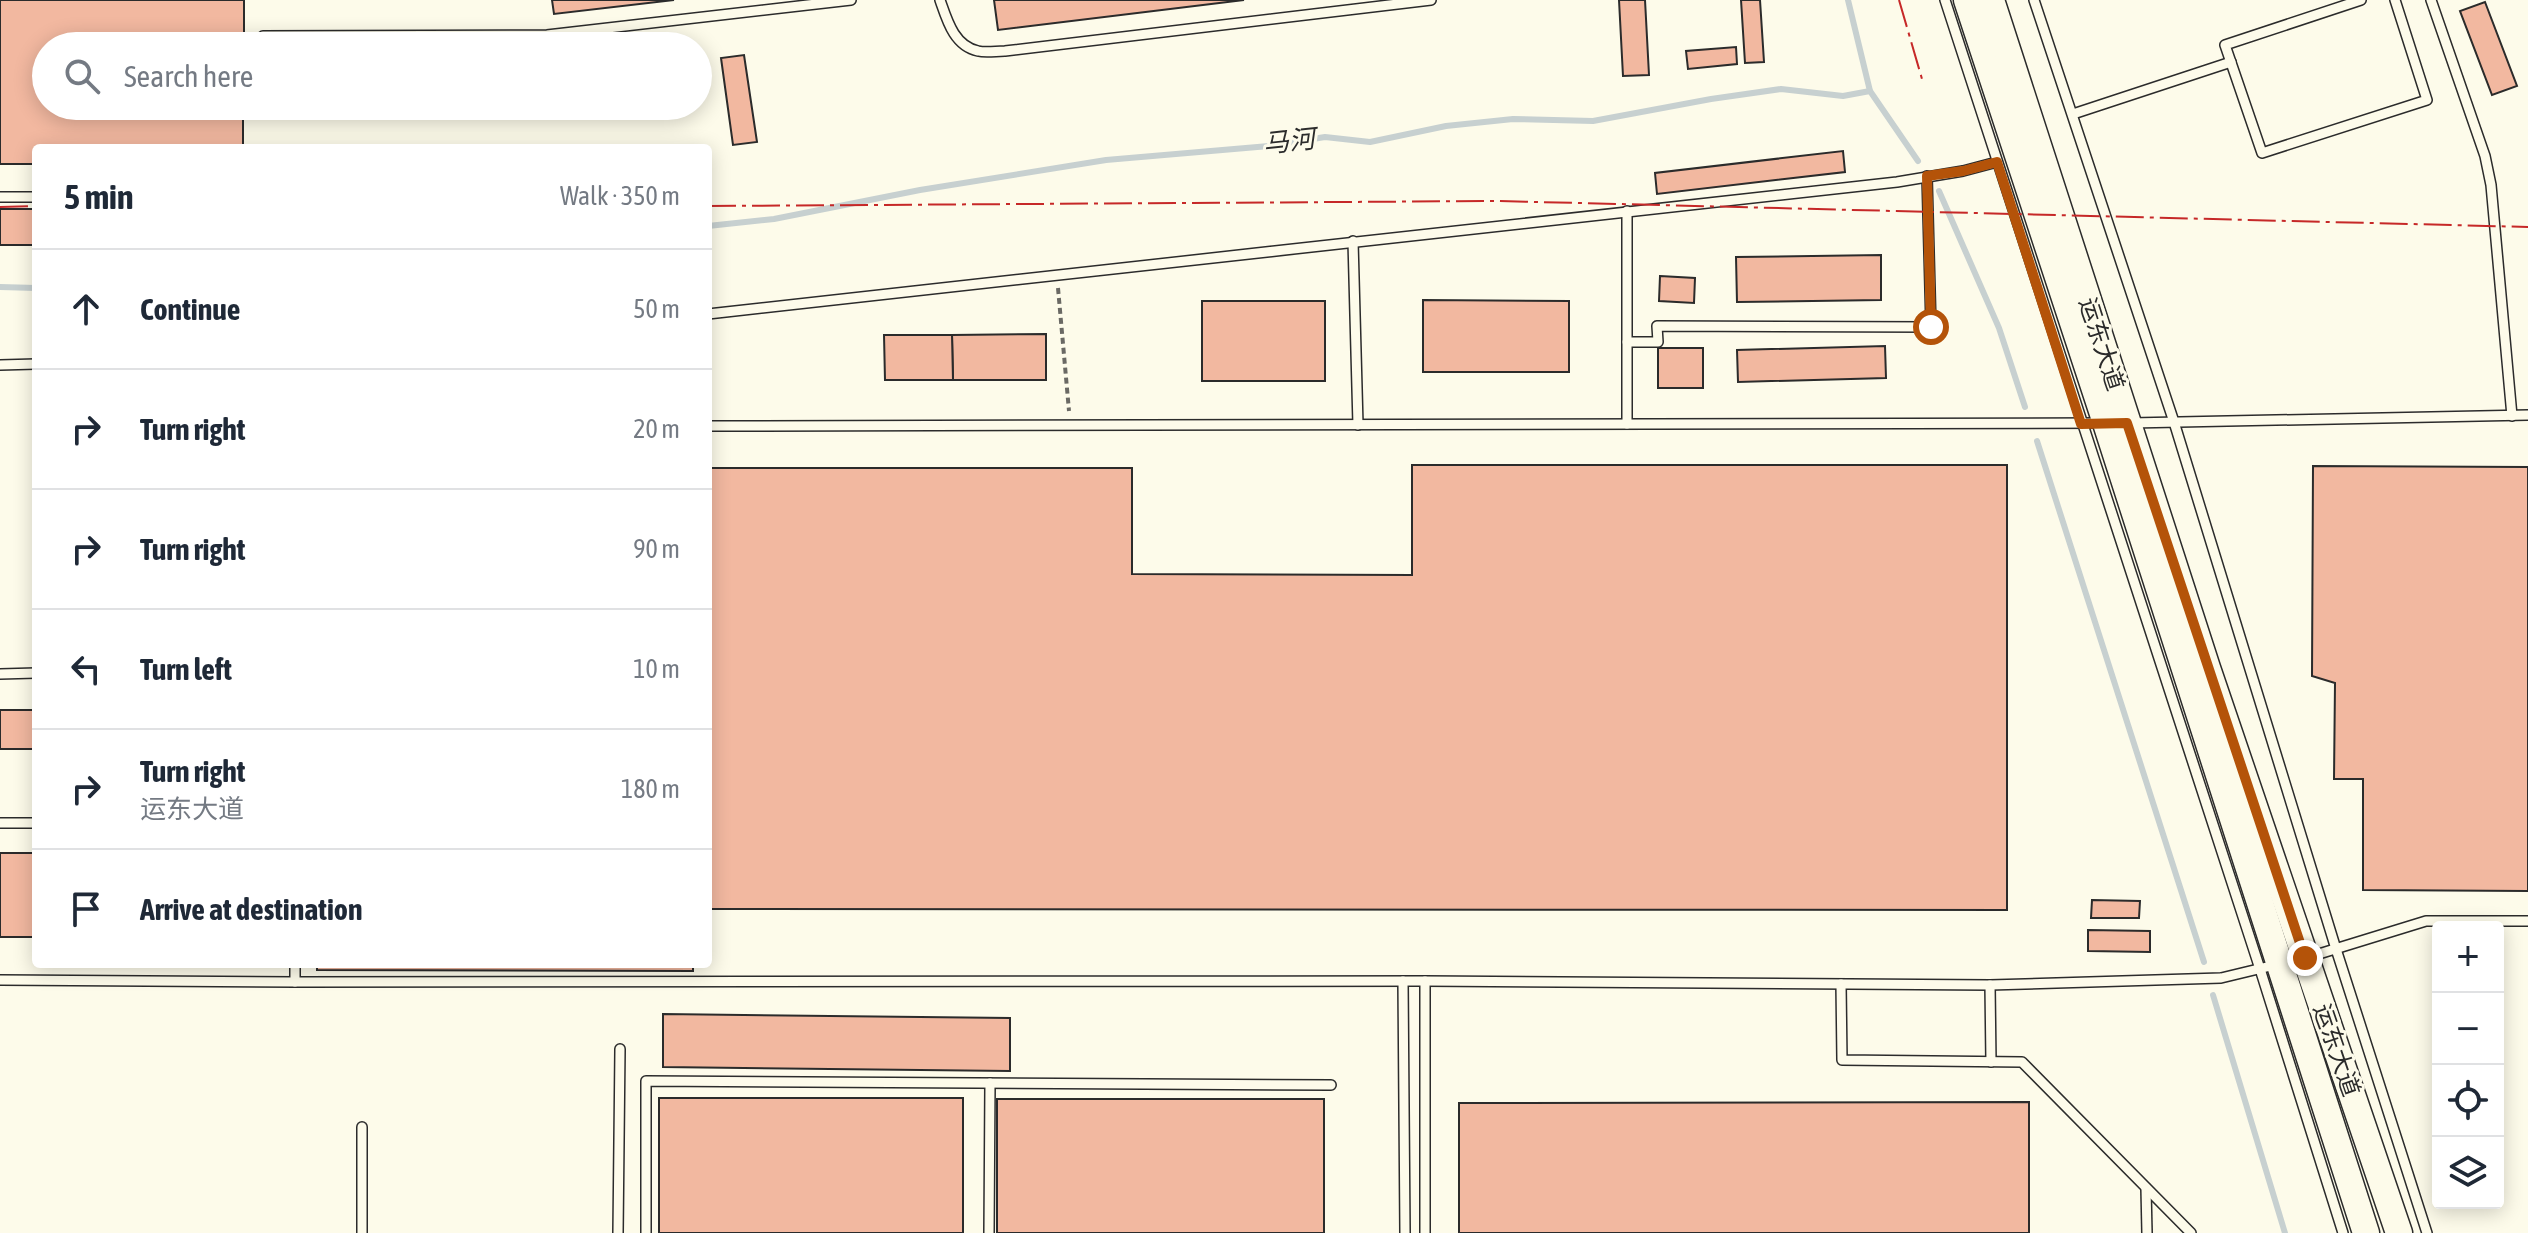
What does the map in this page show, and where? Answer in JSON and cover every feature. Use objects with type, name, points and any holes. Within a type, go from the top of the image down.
[{"type":"main road","name":"运东大道","points":[[1967,0],[2105,423],[2270,966],[2366,1233]]},
{"type":"main road","name":"运东大道","points":[[1991,0],[2105,423],[2305,958],[2399,1233]]},
{"type":"lane","points":[[573,32],[851,0]]},
{"type":"lane","points":[[940,0],[948,24],[960,41],[976,51],[1005,51],[1431,0]]},
{"type":"lane","points":[[1945,0],[1997,162],[2105,423]]},
{"type":"lane","points":[[2034,0],[2174,422],[2427,1233]]},
{"type":"lane","points":[[2361,0],[2225,45],[2262,153],[2427,100],[2395,0]]},
{"type":"lane","points":[[2431,0],[2485,156],[2491,185],[2512,416]]},
{"type":"lane","points":[[2073,114],[2231,62]]},
{"type":"lane","points":[[712,314],[1927,176],[1997,162]]},
{"type":"lane","points":[[1627,342],[1658,342],[1657,326],[1931,327],[1927,176]]},
{"type":"lane","points":[[0,197],[32,197]]},
{"type":"lane","points":[[1627,211],[1627,424]]},
{"type":"lane","points":[[1353,241],[1358,425]]},
{"type":"lane","points":[[0,365],[32,364]]},
{"type":"lane","points":[[712,426],[2105,423],[2528,415]]},
{"type":"lane","points":[[0,674],[32,673]]},
{"type":"lane","points":[[0,823],[32,823]]},
{"type":"lane","points":[[0,980],[1425,981],[1990,985],[2221,978],[2305,958],[2426,921],[2528,921]]},
{"type":"lane","points":[[2270,966],[2343,1233]]},
{"type":"lane","points":[[295,968],[295,982]]},
{"type":"lane","points":[[1403,981],[1405,1233]]},
{"type":"lane","points":[[1425,981],[1425,1233]]},
{"type":"lane","points":[[1841,984],[1842,1060],[2022,1062],[2191,1233]]},
{"type":"lane","points":[[1990,985],[1991,1062]]},
{"type":"lane","points":[[618,1233],[620,1049]]},
{"type":"lane","points":[[646,1233],[646,1081],[1331,1085]]},
{"type":"lane","points":[[989,1233],[990,1083]]},
{"type":"lane","points":[[362,1127],[362,1233]]},
{"type":"lane","points":[[2146,1188],[2147,1233]]},
{"type":"path","points":[[1057,274],[1071,425]]},
{"type":"building","points":[[0,0],[244,0],[244,32],[32,32],[32,120],[243,120],[243,144],[32,144],[32,164],[0,164]]},
{"type":"building","points":[[552,0],[674,0],[554,14]]},
{"type":"building","points":[[994,0],[1244,0],[998,30]]},
{"type":"building","points":[[1619,0],[1645,0],[1649,75],[1623,76]]},
{"type":"building","points":[[1741,0],[1760,0],[1764,62],[1745,63]]},
{"type":"building","points":[[2485,2],[2517,86],[2492,95],[2460,11]]},
{"type":"building","points":[[1736,47],[1737,64],[1688,69],[1686,51]]},
{"type":"building","points":[[744,55],[757,142],[733,145],[721,58]]},
{"type":"building","points":[[1843,151],[1845,172],[1657,194],[1655,173]]},
{"type":"building","points":[[0,209],[32,209],[32,245],[0,245]]},
{"type":"building","points":[[1881,255],[1881,300],[1737,302],[1736,257]]},
{"type":"building","points":[[1660,276],[1695,278],[1694,303],[1659,301]]},
{"type":"building","points":[[1423,300],[1569,301],[1569,372],[1423,372]]},
{"type":"building","points":[[1202,301],[1325,301],[1325,381],[1202,381]]},
{"type":"building","points":[[1046,334],[1046,380],[953,380],[952,335]]},
{"type":"building","points":[[884,335],[952,335],[953,380],[885,380]]},
{"type":"building","points":[[1885,346],[1886,378],[1738,382],[1737,350]]},
{"type":"building","points":[[1658,348],[1703,348],[1703,388],[1658,388]]},
{"type":"building","points":[[1412,465],[2007,465],[2007,910],[712,909],[712,468],[1132,468],[1132,574],[1412,575]]},
{"type":"building","points":[[2313,466],[2528,467],[2528,891],[2363,890],[2363,779],[2334,779],[2335,683],[2312,676]]},
{"type":"building","points":[[0,710],[32,710],[32,749],[0,749]]},
{"type":"building","points":[[0,853],[32,853],[32,937],[0,937]]},
{"type":"building","points":[[2092,900],[2140,901],[2139,918],[2091,918]]},
{"type":"building","points":[[2088,930],[2150,931],[2150,952],[2088,951]]},
{"type":"building","points":[[317,968],[693,968],[693,971]]},
{"type":"building","points":[[663,1014],[1010,1018],[1010,1071],[663,1067]]},
{"type":"building","points":[[659,1098],[963,1098],[963,1233],[659,1233]]},
{"type":"building","points":[[997,1099],[1324,1099],[1324,1233],[997,1233]]},
{"type":"building","points":[[2029,1102],[2029,1233],[1459,1233],[1459,1103]]},
{"type":"waterway","points":[[1848,0],[1870,91],[1918,161]]},
{"type":"waterway","name":"马河","points":[[712,226],[774,219],[920,190],[1106,160],[1269,146],[1325,137],[1370,142],[1446,126],[1513,119],[1593,121],[1781,89],[1843,96],[1870,91]]},
{"type":"waterway","points":[[1939,191],[1999,328],[2025,407]]},
{"type":"waterway","name":"马河","points":[[0,287],[32,288]]},
{"type":"waterway","points":[[2037,441],[2204,962]]},
{"type":"waterway","points":[[2213,995],[2285,1233]]},
{"type":"power","points":[[1899,0],[1922,79]]},
{"type":"power","points":[[712,206],[1499,201],[2528,227]]},
{"type":"power","points":[[0,207],[32,206]]},
{"type":"route","points":[[1931,327],[1927,176],[1997,162],[2081,424],[2127,423],[2305,958]]}]
